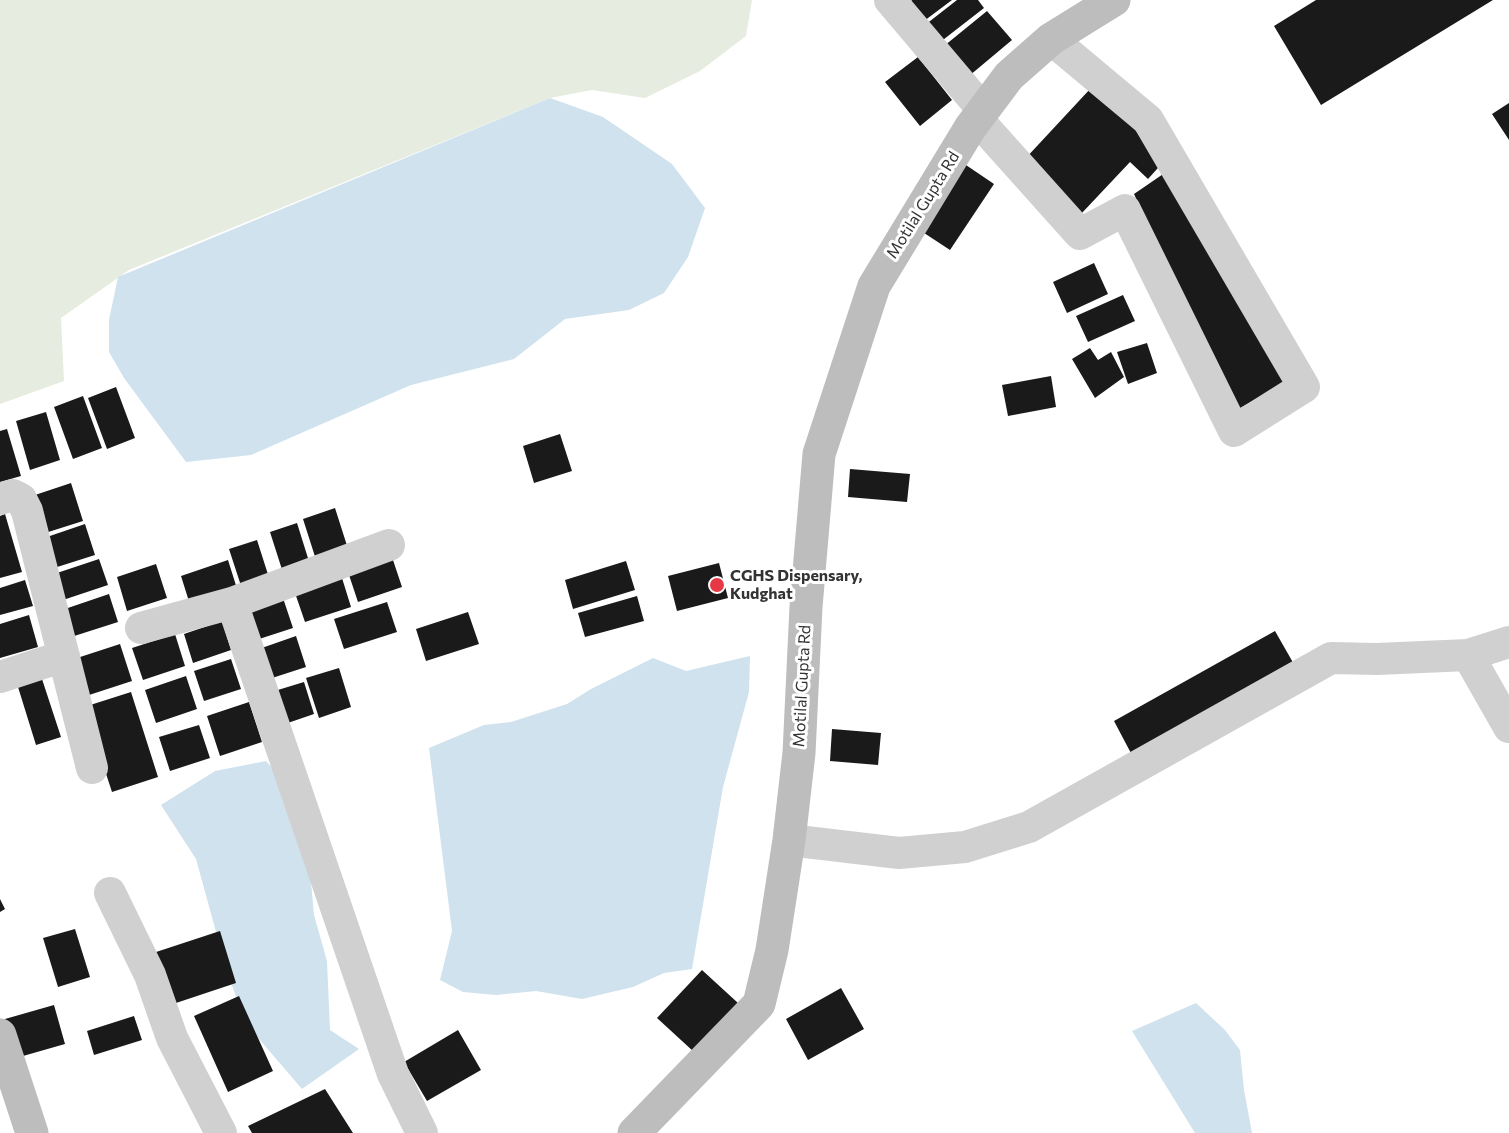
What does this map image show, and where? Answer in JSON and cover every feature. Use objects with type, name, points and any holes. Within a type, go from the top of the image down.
[{"type":"street","points":[[890,0],[980,114],[1080,234],[1125,210],[1233,431],[1304,387],[1148,120],[1051,39]]},
{"type":"street","name":"Motilal Gupta Rd","points":[[634,1133],[759,1004],[772,950],[789,840],[799,753],[806,607],[819,454],[873,286],[980,114],[1010,76],[1051,39],[1114,0]]},
{"type":"street","points":[[0,499],[13,495],[21,499],[27,511],[92,768]]},
{"type":"street","points":[[141,628],[232,603],[389,545]]},
{"type":"street","points":[[232,603],[393,1074],[422,1133]]},
{"type":"street","points":[[789,840],[899,853],[965,847],[1029,827],[1330,657],[1377,659],[1468,655],[1509,642]]},
{"type":"street","points":[[1468,655],[1509,727]]},
{"type":"street","points":[[0,677],[64,656]]},
{"type":"street","points":[[110,892],[150,975],[172,1038],[221,1133]]},
{"type":"street","points":[[0,1035],[32,1133]]},
{"type":"shaded area","points":[[0,0],[752,0],[746,36],[700,71],[645,98],[592,90],[550,98],[129,270],[61,318],[64,381],[0,404]]},
{"type":"water","points":[[550,98],[603,117],[672,164],[705,208],[688,257],[664,293],[629,310],[565,319],[514,359],[411,385],[251,455],[186,462],[124,378],[109,352],[109,320],[118,277]]},
{"type":"water","points":[[750,656],[749,692],[723,787],[692,969],[664,973],[633,987],[582,999],[536,991],[496,995],[463,992],[440,980],[452,931],[429,748],[484,725],[511,722],[567,704],[591,689],[653,658],[686,671]]},
{"type":"water","points":[[266,761],[291,788],[310,871],[314,915],[327,961],[330,1030],[359,1049],[302,1089],[259,1039],[238,1002],[227,972],[196,859],[161,805],[215,771]]},
{"type":"water","points":[[1196,1003],[1225,1030],[1240,1050],[1252,1133],[1195,1133],[1132,1031]]},
{"type":"building","points":[[912,0],[952,0],[924,21],[910,2]]},
{"type":"building","points":[[957,0],[978,0],[984,8],[939,43],[925,25]]},
{"type":"building","points":[[1316,0],[1493,0],[1321,105],[1274,26]]},
{"type":"building","points":[[987,11],[1012,40],[969,76],[944,46]]},
{"type":"building","points":[[918,57],[952,100],[920,126],[885,82]]},
{"type":"building","points":[[1091,88],[1166,159],[1148,179],[1130,162],[1081,214],[1024,160]]},
{"type":"building","points":[[1509,103],[1509,140],[1492,114]]},
{"type":"building","points":[[963,163],[994,184],[950,250],[918,229]]},
{"type":"building","points":[[1169,170],[1288,381],[1233,412],[1134,194]]},
{"type":"building","points":[[1094,263],[1108,294],[1067,313],[1053,282]]},
{"type":"building","points":[[1123,295],[1135,321],[1088,342],[1076,316]]},
{"type":"building","points":[[1147,343],[1157,373],[1128,384],[1117,352]]},
{"type":"building","points":[[1090,348],[1098,360],[1111,352],[1124,377],[1095,398],[1072,359]]},
{"type":"building","points":[[1051,376],[1056,407],[1008,416],[1002,385]]},
{"type":"building","points":[[116,387],[135,438],[107,449],[88,398]]},
{"type":"building","points":[[83,396],[102,448],[73,459],[54,407]]},
{"type":"building","points":[[46,412],[60,460],[30,470],[16,421]]},
{"type":"building","points":[[7,429],[21,476],[0,482],[0,431]]},
{"type":"building","points":[[560,434],[572,471],[534,483],[523,446]]},
{"type":"building","points":[[850,469],[910,474],[907,502],[848,497]]},
{"type":"building","points":[[71,483],[83,521],[42,534],[29,497]]},
{"type":"building","points":[[335,508],[350,555],[318,566],[303,519]]},
{"type":"building","points":[[5,514],[22,572],[0,578],[0,516]]},
{"type":"building","points":[[297,523],[312,571],[285,579],[270,532]]},
{"type":"building","points":[[85,524],[95,555],[54,568],[44,538]]},
{"type":"building","points":[[257,540],[272,587],[244,595],[229,549]]},
{"type":"building","points":[[392,557],[402,587],[358,602],[348,572]]},
{"type":"building","points":[[99,559],[108,585],[60,601],[51,575]]},
{"type":"building","points":[[228,560],[239,595],[192,611],[181,576]]},
{"type":"building","points":[[626,561],[635,590],[573,609],[565,580]]},
{"type":"building","points":[[719,563],[728,598],[677,611],[668,576]]},
{"type":"building","points":[[156,564],[167,598],[127,611],[117,577]]},
{"type":"building","points":[[342,578],[351,607],[305,622],[295,593]]},
{"type":"building","points":[[25,580],[33,606],[0,615],[0,588]]},
{"type":"building","points":[[109,594],[118,622],[68,638],[59,611]]},
{"type":"building","points":[[282,595],[293,628],[253,641],[243,608]]},
{"type":"building","points":[[637,596],[644,621],[585,637],[578,613]]},
{"type":"building","points":[[387,602],[397,632],[344,649],[334,619]]},
{"type":"building","points":[[468,612],[479,644],[426,661],[416,629]]},
{"type":"building","points":[[29,615],[38,647],[0,658],[0,624]]},
{"type":"building","points":[[222,621],[231,650],[193,663],[184,634]]},
{"type":"building","points":[[1275,631],[1295,666],[1133,757],[1114,721]]},
{"type":"building","points":[[175,634],[185,666],[143,680],[132,648]]},
{"type":"building","points":[[296,636],[306,667],[266,680],[256,650]]},
{"type":"building","points":[[120,644],[132,681],[86,696],[74,659]]},
{"type":"building","points":[[231,659],[241,689],[204,701],[194,671]]},
{"type":"building","points":[[339,668],[351,707],[319,718],[306,678]]},
{"type":"building","points":[[186,676],[197,709],[156,723],[145,690]]},
{"type":"building","points":[[42,679],[61,737],[36,745],[18,687]]},
{"type":"building","points":[[304,682],[314,714],[279,726],[268,693]]},
{"type":"building","points":[[131,692],[158,777],[112,792],[84,707]]},
{"type":"building","points":[[249,702],[262,742],[220,756],[207,716]]},
{"type":"building","points":[[199,725],[210,758],[170,771],[159,737]]},
{"type":"building","points":[[832,729],[881,733],[878,765],[830,761]]},
{"type":"building","points":[[0,899],[5,909],[0,912]]},
{"type":"building","points":[[75,929],[90,977],[58,987],[43,938]]},
{"type":"building","points":[[220,931],[236,983],[167,1006],[150,954]]},
{"type":"building","points":[[702,970],[738,1003],[694,1052],[657,1018]]},
{"type":"building","points":[[841,988],[864,1029],[808,1060],[786,1019]]},
{"type":"building","points":[[239,996],[273,1071],[228,1092],[194,1016]]},
{"type":"building","points":[[54,1005],[65,1044],[16,1058],[5,1019]]},
{"type":"building","points":[[134,1016],[142,1040],[94,1055],[87,1031]]},
{"type":"building","points":[[458,1030],[481,1070],[427,1101],[404,1062]]},
{"type":"building","points":[[325,1089],[353,1133],[252,1133],[248,1126]]},
{"type":"place","name":"CGHS Dispensary, Kudghat","points":[[717,585]]}]
